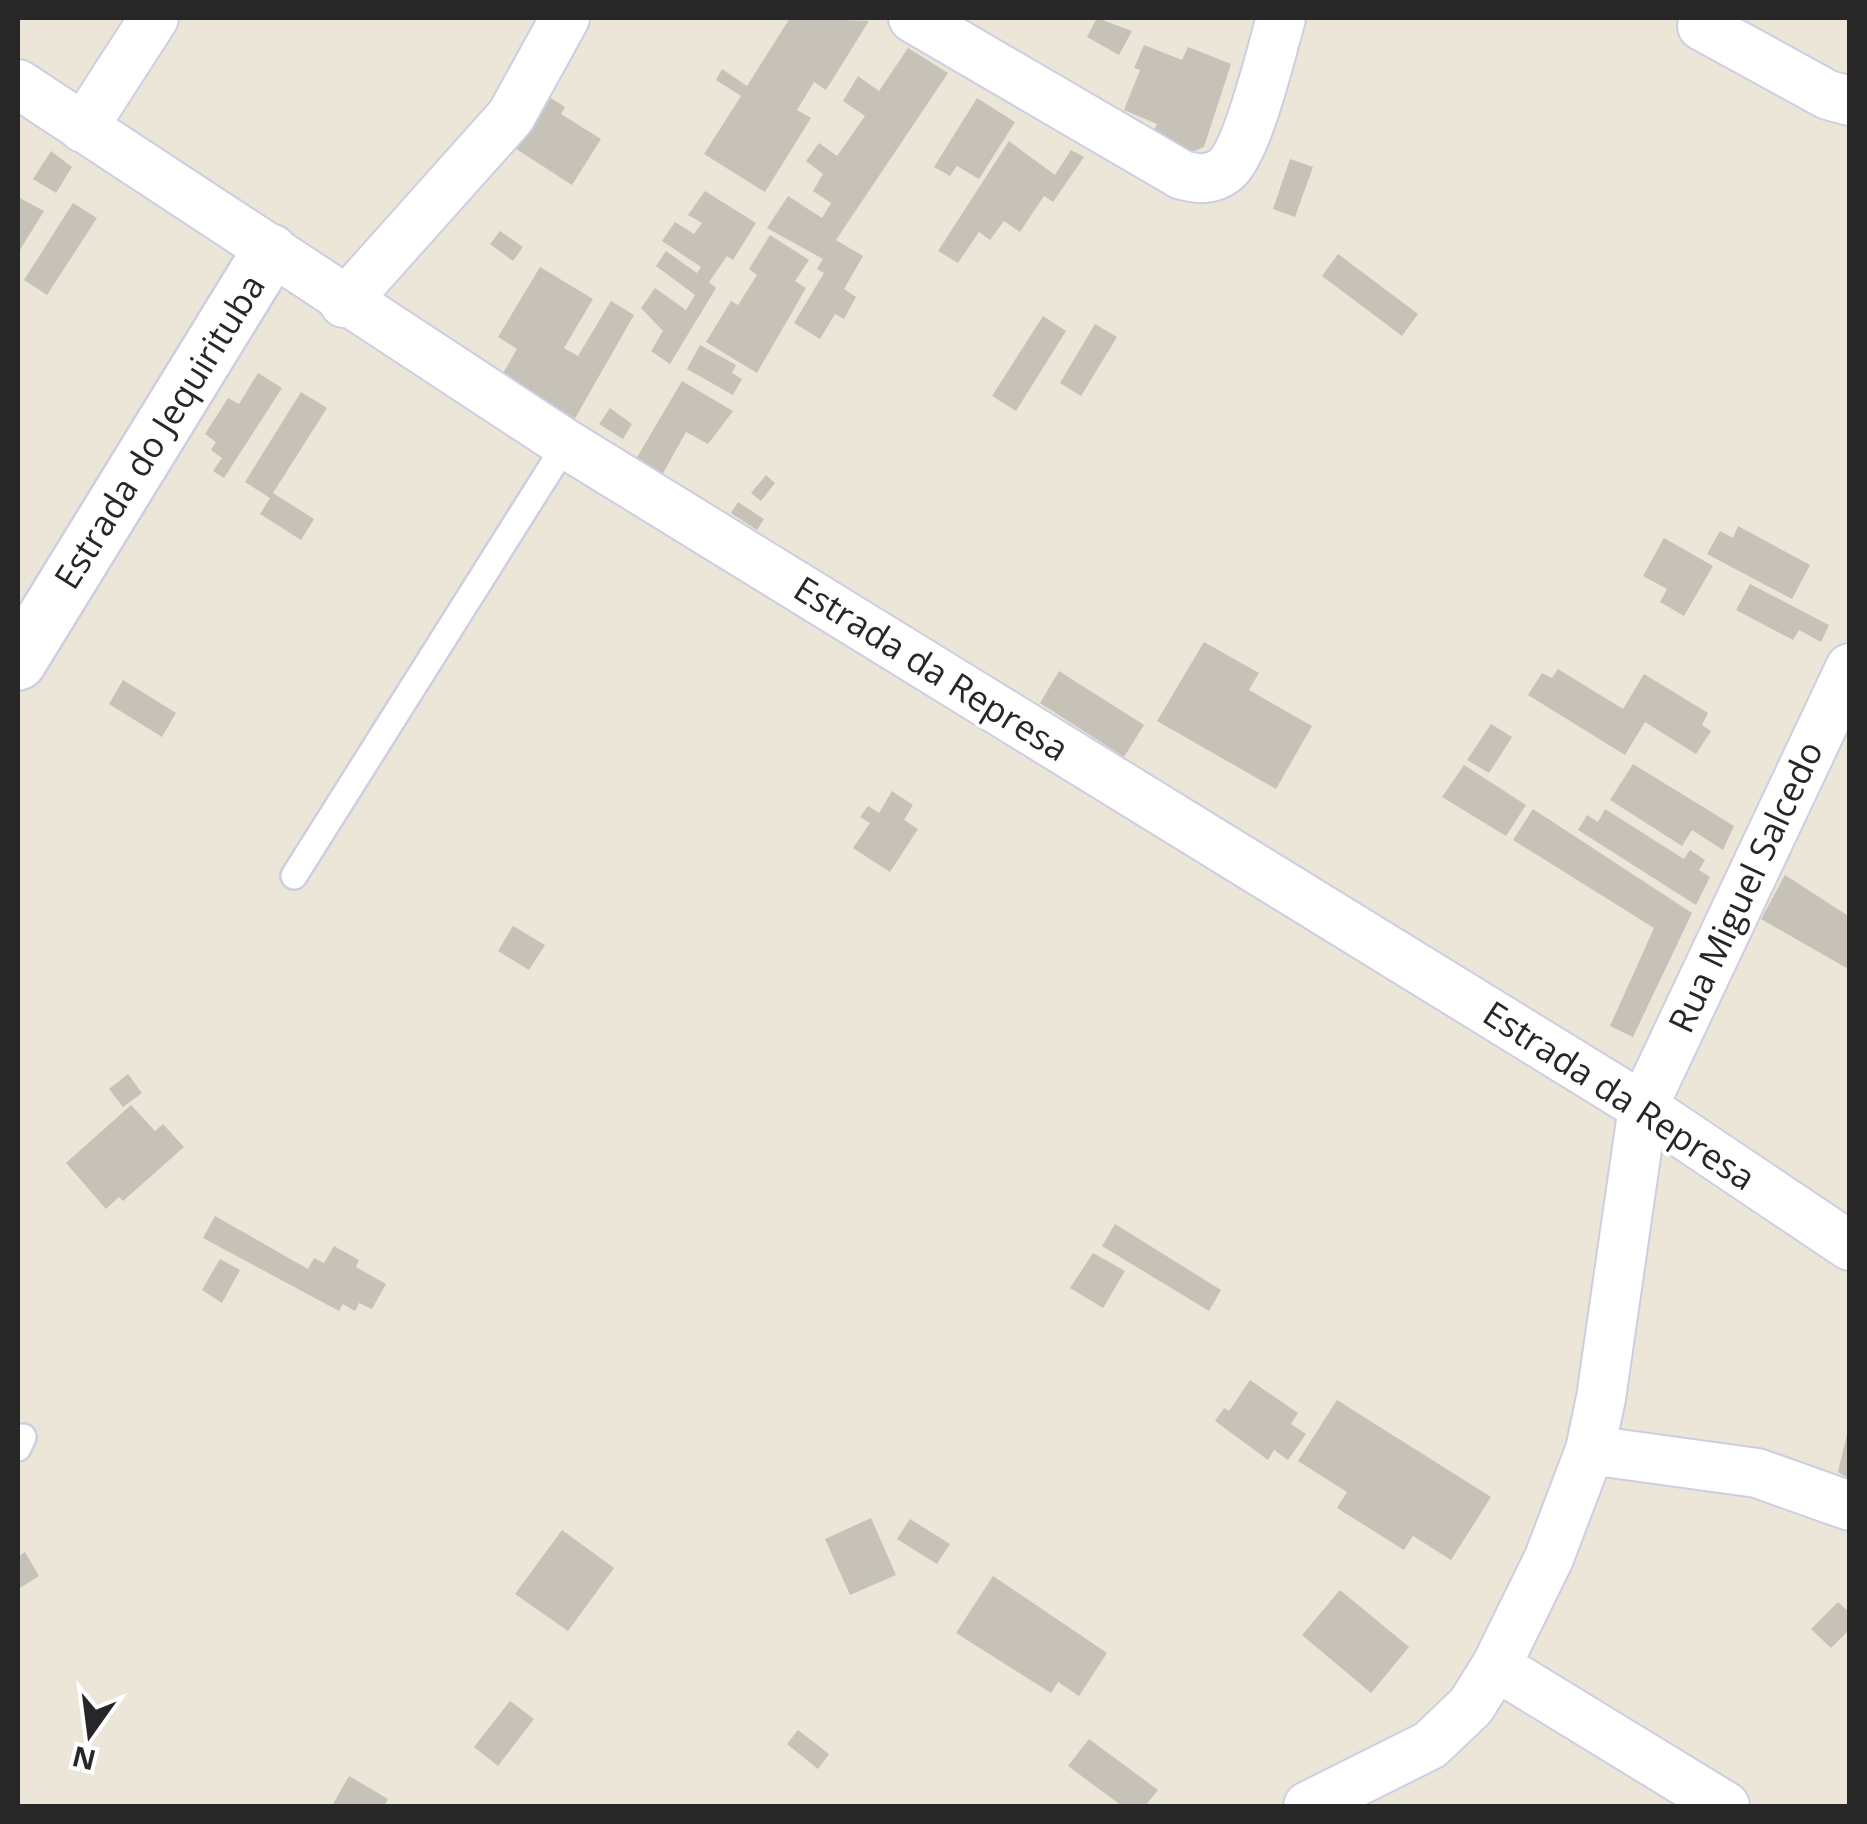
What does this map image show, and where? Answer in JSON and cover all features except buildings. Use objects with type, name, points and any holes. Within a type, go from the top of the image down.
[{"type":"street","points":[[83,128],[154,18]]},
{"type":"street","points":[[344,302],[511,116],[565,18]]},
{"type":"street","points":[[914,18],[1182,175],[1204,180],[1227,169],[1244,138],[1281,18]]},
{"type":"street","points":[[1702,26],[1828,95],[1850,101]]},
{"type":"street","name":"Estrada da Represa","points":[[18,84],[344,302],[566,444],[1643,1106],[1850,1246]]},
{"type":"street","name":"Estrada do Jequirituba","points":[[18,662],[270,252]]},
{"type":"street","name":"Rua Miguel Salcedo","points":[[1643,1106],[1844,692]]},
{"type":"street","points":[[1308,1806],[1430,1745],[1471,1706],[1496,1666],[1550,1558],[1590,1450],[1624,1255],[1643,1106]]},
{"type":"street","points":[[1590,1450],[1757,1474],[1850,1506]]},
{"type":"street","points":[[1496,1666],[1725,1806]]},
{"type":"lane","points":[[294,876],[566,444]]}]
